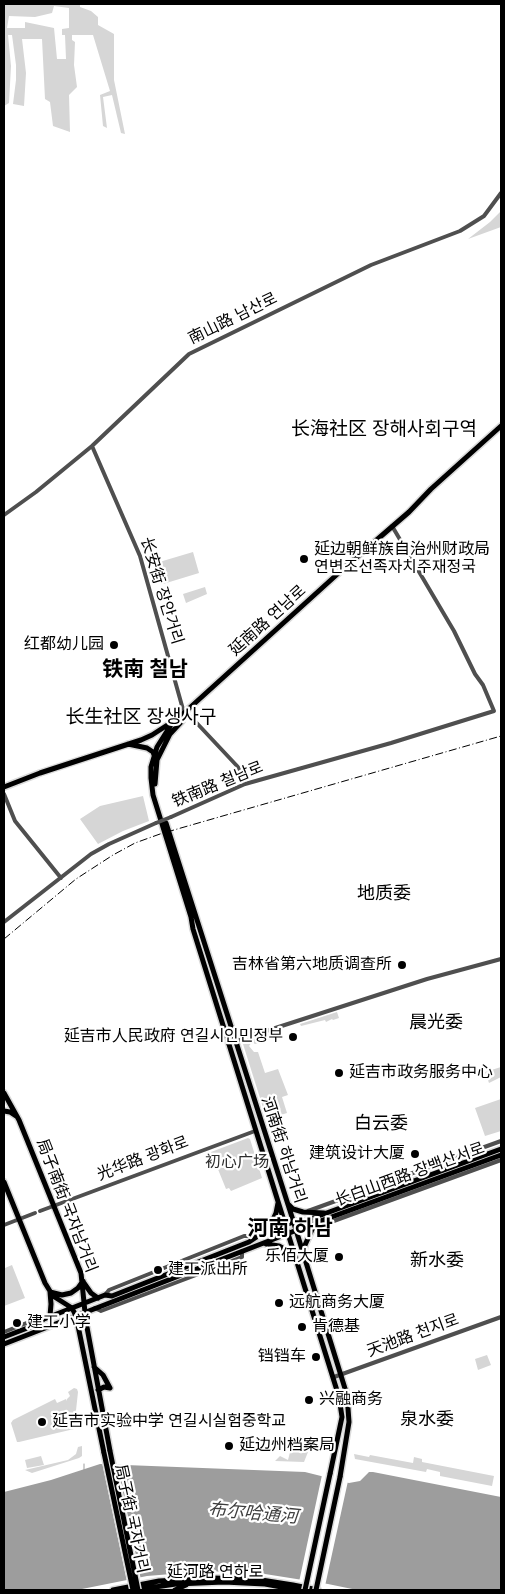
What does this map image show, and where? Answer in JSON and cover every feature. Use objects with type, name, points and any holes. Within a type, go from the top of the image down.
[{"type":"main road","name":"延南路 연남로","points":[[154,755],[174,720],[409,512],[431,489],[501,426]]},
{"type":"main road","name":"延南路 연남로","points":[[160,752],[170,734],[182,721],[184,713]]},
{"type":"main road","points":[[4,786],[152,735],[174,720]]},
{"type":"main road","points":[[128,744],[147,748],[154,755]]},
{"type":"main road","name":"河南街 하남거리","points":[[160,752],[155,773],[157,797],[215,986],[229,1043],[255,1131],[279,1200],[341,1404],[342,1417],[305,1590]]},
{"type":"main road","name":"河南街 하남거리","points":[[154,755],[151,778],[153,796],[215,986],[236,1040],[347,1395],[350,1415],[340,1477],[317,1590]]},
{"type":"main road","name":"局子南街 국자남거리","points":[[4,1093],[18,1118],[83,1280],[84,1312],[107,1452]]},
{"type":"main road","points":[[4,1111],[10,1112],[18,1118]]},
{"type":"main road","name":"长白山西路 장백산서로","points":[[4,1337],[50,1316],[105,1295],[112,1296],[249,1242],[258,1236],[293,1222],[302,1222],[501,1149]]},
{"type":"main road","name":"长白山西路 장백산서로","points":[[4,1344],[314,1223],[501,1155]]},
{"type":"main road","points":[[4,1182],[50,1292],[52,1304],[50,1316]]},
{"type":"main road","points":[[267,1232],[279,1200]]},
{"type":"main road","points":[[286,1200],[293,1209],[327,1213]]},
{"type":"main road","points":[[305,1262],[304,1245],[314,1223]]},
{"type":"main road","points":[[258,1245],[269,1244],[278,1246],[290,1252],[296,1258]]},
{"type":"main road","points":[[50,1292],[62,1295],[71,1293],[78,1288],[83,1280]]},
{"type":"main road","points":[[83,1280],[89,1292],[98,1298]]},
{"type":"main road","points":[[50,1292],[72,1308],[76,1316],[107,1452]]},
{"type":"main road","points":[[94,1366],[103,1375],[110,1388],[104,1387],[98,1390]]},
{"type":"main road","name":"局子街 국자거리","points":[[107,1452],[132,1590]]},
{"type":"main road","name":"局子街 국자거리","points":[[107,1452],[138,1590]]},
{"type":"main road","name":"延河路 연하로","points":[[132,1590],[196,1578],[246,1579],[282,1583],[317,1590]]},
{"type":"main road","points":[[175,1590],[188,1583]]},
{"type":"main road","name":"延河路 연하로","points":[[114,1590],[188,1583],[250,1583],[298,1590]]},
{"type":"street","name":"南山路 남산로","points":[[4,515],[36,492],[92,446],[188,354],[371,266],[460,232],[484,216],[501,193]]},
{"type":"street","name":"长安街 장안거리","points":[[92,446],[140,556],[184,713]]},
{"type":"street","name":"铁南路 철남로","points":[[4,922],[92,854],[109,844],[245,784],[494,712],[483,685],[475,674],[454,631],[392,526]]},
{"type":"street","points":[[184,713],[192,718],[238,767],[245,784]]},
{"type":"street","points":[[4,794],[15,821],[61,878]]},
{"type":"street","points":[[229,1043],[411,984],[501,958]]},
{"type":"street","name":"光华路 광화로","points":[[40,1211],[255,1131]]},
{"type":"street","points":[[307,1211],[501,1141]]},
{"type":"street","points":[[314,1223],[320,1226],[501,1160]]},
{"type":"street","points":[[4,1225],[35,1213]]},
{"type":"street","name":"天池路 천지로","points":[[334,1377],[501,1317]]},
{"type":"street","name":"长白山西路 장백산서로","points":[[4,1332],[29,1322],[44,1319]]},
{"type":"green space","points":[[4,4],[80,4],[80,7],[91,11],[98,17],[98,25],[114,34],[114,80],[125,134],[121,133],[112,95],[103,97],[107,128],[103,126],[100,95],[110,91],[93,35],[72,35],[72,40],[75,42],[74,65],[77,87],[69,95],[70,132],[53,126],[50,102],[45,99],[42,39],[22,39],[26,73],[24,106],[13,104],[16,65],[12,35],[8,35],[11,66],[9,103],[4,106]],"holes":[[[54,6],[69,8],[69,28],[62,29],[62,35],[65,35],[66,59],[57,59],[54,28],[25,22],[25,28],[7,28],[9,16],[35,17],[52,13]]]},
{"type":"green space","points":[[501,211],[501,227],[468,239],[490,222]]},
{"type":"green space","points":[[193,552],[199,573],[163,584],[156,563]]},
{"type":"green space","points":[[205,587],[207,594],[186,603],[183,594]]},
{"type":"green space","points":[[143,796],[149,821],[123,831],[98,844],[80,819],[100,806]]},
{"type":"green space","points":[[337,1012],[339,1018],[333,1020],[301,1026],[300,1024]]},
{"type":"green space","points":[[277,1031],[277,1037],[255,1044],[252,1042],[249,1046],[254,1052],[258,1052],[265,1073],[278,1069],[288,1095],[282,1097],[287,1113],[271,1118],[266,1117],[243,1044]]},
{"type":"green space","points":[[501,1067],[501,1077],[489,1083],[485,1072]]},
{"type":"green space","points":[[501,1099],[501,1131],[485,1136],[475,1108]]},
{"type":"green space","name":"初心广场","points":[[248,1138],[250,1139],[262,1178],[231,1191],[229,1188],[226,1189],[211,1152]]},
{"type":"green space","points":[[12,1265],[25,1298],[4,1306],[4,1267]]},
{"type":"green space","points":[[487,1355],[491,1365],[478,1370],[475,1359]]},
{"type":"green space","points":[[74,1388],[78,1392],[74,1429],[17,1442],[11,1423],[13,1420],[55,1399],[57,1403],[66,1399],[67,1401],[70,1396],[68,1392]]},
{"type":"green space","points":[[82,1446],[82,1456],[79,1458],[32,1473],[25,1470],[68,1460],[76,1454],[78,1447]]},
{"type":"green space","points":[[291,1448],[308,1452],[304,1462],[275,1461],[280,1456],[288,1460]]},
{"type":"green space","points":[[354,1454],[413,1463],[414,1457],[422,1459],[422,1462],[494,1476],[492,1486],[440,1476],[440,1472],[427,1469],[426,1472],[355,1459]]},
{"type":"green space","points":[[41,1456],[44,1465],[27,1468],[25,1460]]},
{"type":"water","name":"布尔哈通河","points":[[100,1464],[305,1472],[349,1483],[360,1481],[369,1472],[373,1472],[501,1497],[501,1590],[357,1590],[265,1574],[208,1571],[147,1576],[77,1590],[4,1590],[4,1492],[51,1480]]},
{"type":"pier","points":[[102,1462],[117,1463],[141,1580],[127,1582]]},
{"type":"pier","points":[[322,1475],[348,1481],[325,1586],[299,1582]]},
{"type":"waterway","points":[[84,1464],[84,1470]]},
{"type":"railway","points":[[4,939],[76,879],[135,843],[160,834],[501,736]]},
{"type":"place","name":"延边朝鲜族自治州财政局 연변조선족자치주재정국","points":[[304,559]]},
{"type":"place","name":"红都幼儿园","points":[[114,645]]},
{"type":"place","name":"吉林省第六地质调查所","points":[[402,965]]},
{"type":"place","name":"延吉市人民政府 연길시인민정부","points":[[293,1037]]},
{"type":"place","name":"延吉市政务服务中心","points":[[339,1073]]},
{"type":"place","name":"建筑设计大厦","points":[[415,1154]]},
{"type":"place","name":"乐佰大厦","points":[[339,1257]]},
{"type":"place","name":"建工派出所","points":[[158,1270]]},
{"type":"place","name":"远航商务大厦","points":[[279,1303]]},
{"type":"place","name":"建工小学","points":[[17,1323]]},
{"type":"place","name":"肯德基","points":[[302,1327]]},
{"type":"place","name":"铛铛车","points":[[316,1357]]},
{"type":"place","name":"兴融商务","points":[[309,1400]]},
{"type":"place","name":"延吉市实验中学 연길시실험중학교","points":[[42,1422]]},
{"type":"place","name":"延边州档案局","points":[[229,1446]]},
{"type":"district","name":"长海社区 장해사회구역","points":[[384,430]]},
{"type":"district","name":"铁南 철남","points":[[145,670]]},
{"type":"district","name":"长生社区 장생사구","points":[[141,718]]},
{"type":"district","name":"地质委","points":[[384,894]]},
{"type":"district","name":"晨光委","points":[[436,1023]]},
{"type":"district","name":"白云委","points":[[381,1124]]},
{"type":"district","name":"河南 하남","points":[[290,1229]]},
{"type":"district","name":"新水委","points":[[437,1261]]},
{"type":"district","name":"泉水委","points":[[427,1420]]}]
